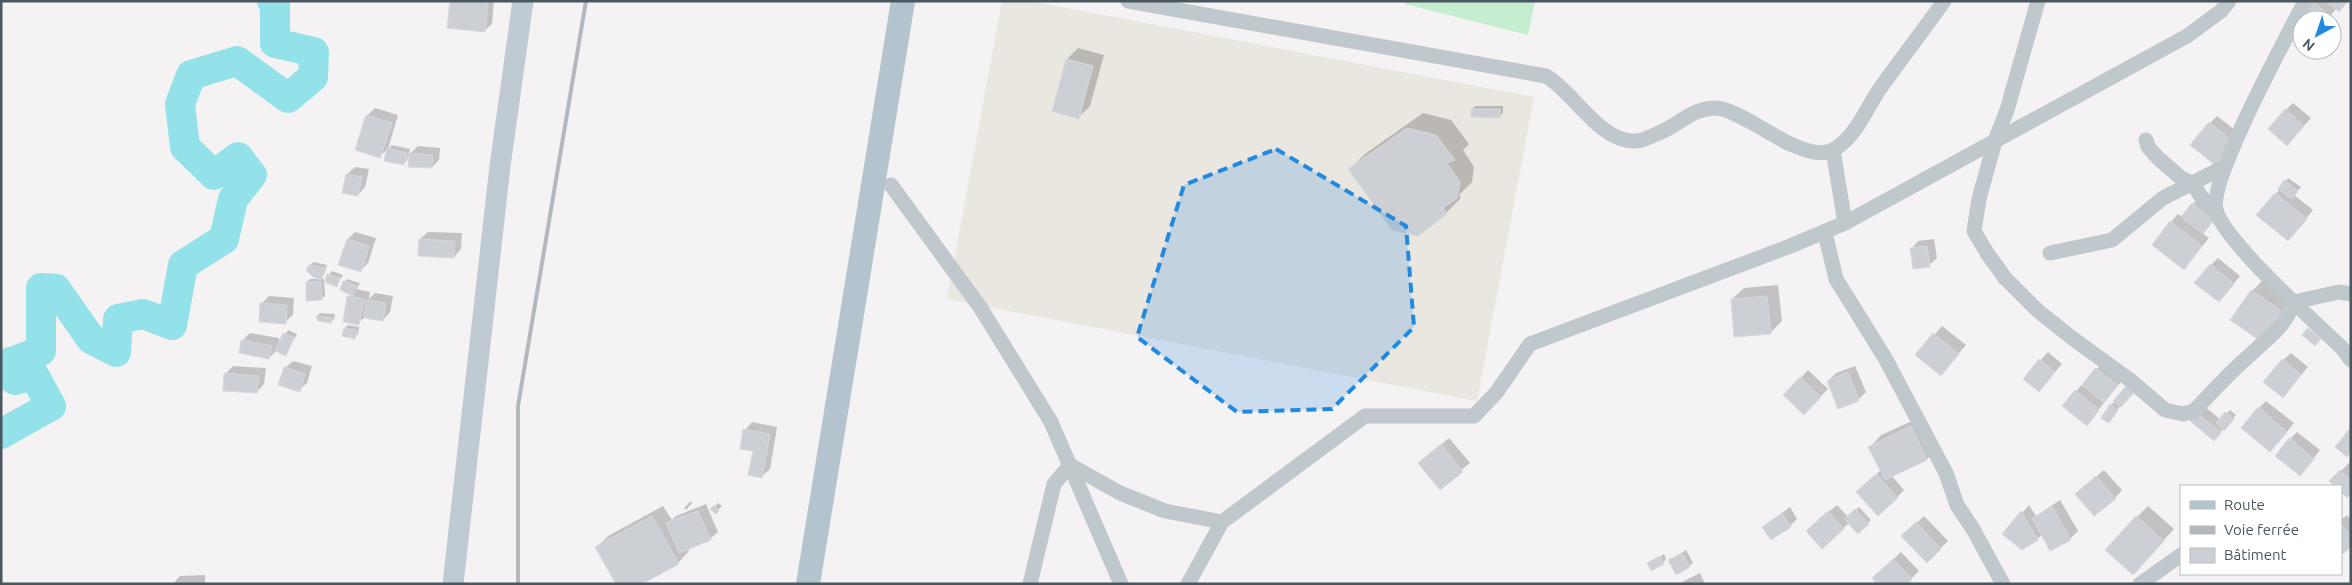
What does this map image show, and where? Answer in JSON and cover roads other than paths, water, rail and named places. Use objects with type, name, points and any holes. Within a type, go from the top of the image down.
[{"type":"main road","points":[[808,584],[903,1]]},
{"type":"street","points":[[453,584],[500,166],[523,1]]},
{"type":"street","points":[[1128,1],[1546,76],[1559,84],[1589,117],[1615,138],[1637,142],[1663,131],[1697,110],[1717,107],[1741,117],[1777,138],[1815,154],[1833,150],[1850,135],[1879,90],[1944,1]]},
{"type":"street","points":[[2038,1],[1979,199],[1974,231],[1986,253],[2005,278],[2037,310],[2130,380],[2165,410],[2183,414],[2194,410],[2288,318],[2294,302]]},
{"type":"street","points":[[1188,584],[1222,522],[1365,416],[1474,416],[1496,393],[1530,344],[1845,223],[2188,36],[2221,11],[2229,1]]},
{"type":"street","points":[[2215,209],[2218,186],[2224,167],[2266,76],[2305,1]]},
{"type":"street","points":[[2146,140],[2148,147],[2172,171],[2192,183],[2202,198],[2215,209],[2223,225],[2247,254],[2342,348],[2351,360]]},
{"type":"street","points":[[1833,150],[1845,223]]},
{"type":"street","points":[[2050,253],[2112,240],[2163,198],[2224,167]]},
{"type":"street","points":[[891,185],[980,307],[1051,422],[1122,584]]},
{"type":"street","points":[[1825,232],[1836,279],[1885,358],[1946,473],[1957,505],[1974,529],[2003,584]]},
{"type":"street","points":[[2294,302],[2340,292],[2351,294]]},
{"type":"street","points":[[1070,466],[1120,493],[1165,511],[1222,522]]},
{"type":"street","points":[[1030,584],[1054,484],[1070,466]]},
{"type":"street","points":[[2140,584],[2180,557]]},
{"type":"waterway","points":[[1,366],[41,351],[41,288],[56,289],[91,339],[116,352],[118,319],[143,314],[172,325],[183,265],[224,239],[233,199],[252,175],[238,157],[214,175],[185,147],[180,104],[191,75],[237,61],[288,98],[313,77],[314,52],[275,43],[275,5],[272,1]]},
{"type":"waterway","points":[[1,371],[15,380],[34,375],[51,406],[1,434]]},
{"type":"railway","points":[[518,584],[518,406],[586,1]]}]
